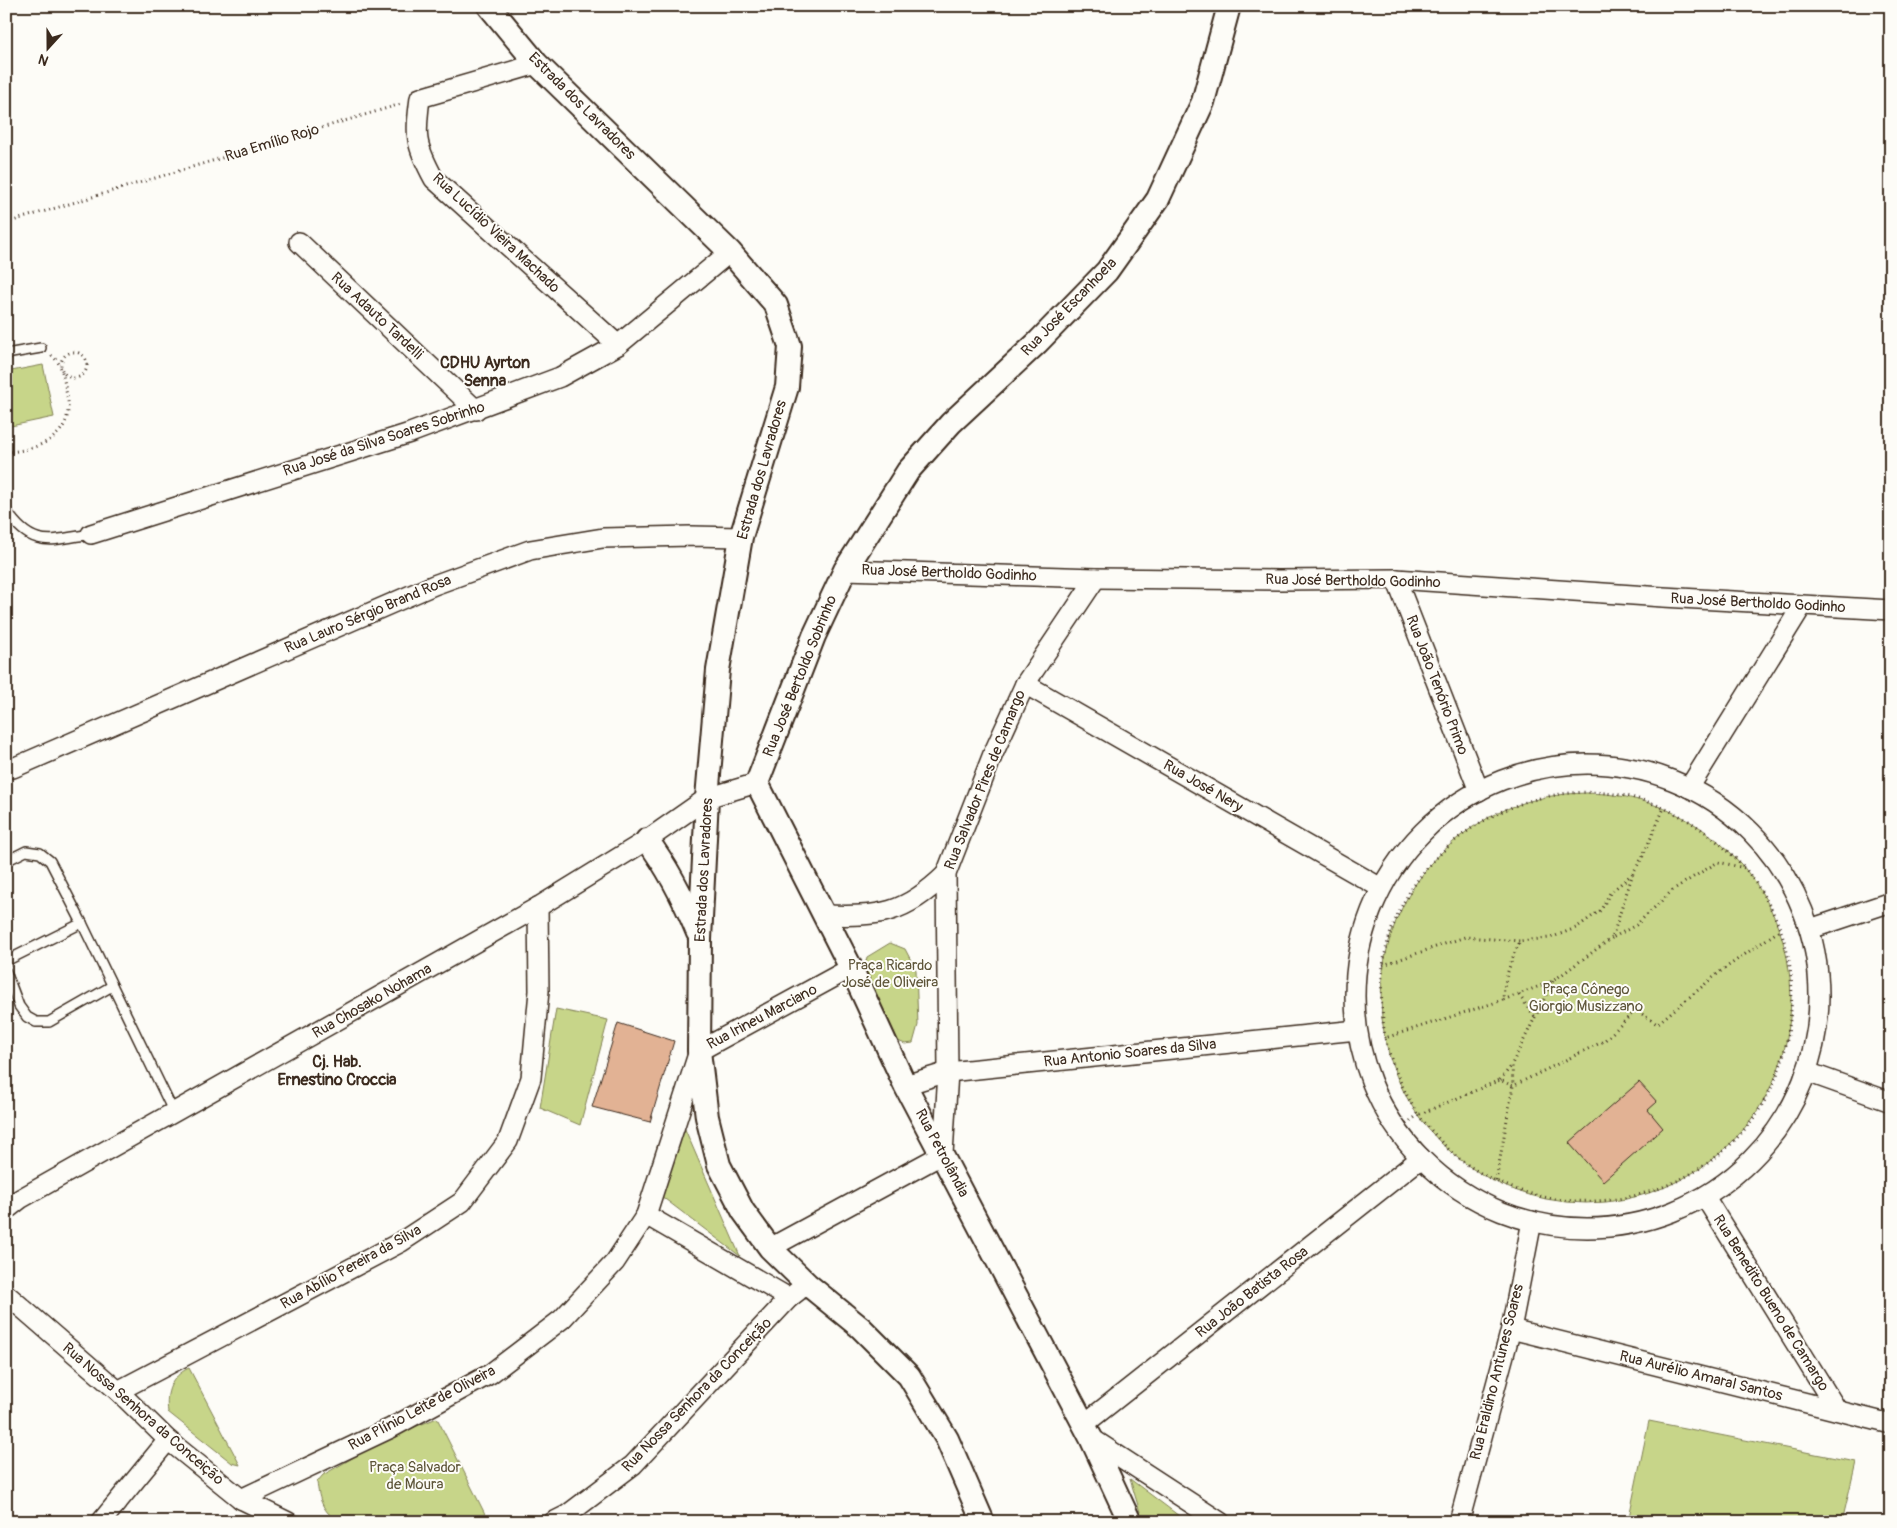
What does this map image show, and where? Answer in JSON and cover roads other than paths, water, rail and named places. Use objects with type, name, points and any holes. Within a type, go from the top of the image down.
[{"type":"street","name":"Estrada dos Lavradores","points":[[489,6],[537,64],[730,252],[776,305],[790,346],[787,387],[741,537],[718,670],[707,798],[700,939],[699,1051],[707,1116],[719,1165],[743,1210],[770,1248],[807,1284],[862,1328],[909,1376],[947,1438],[983,1522]]},
{"type":"street","name":"Rua José Escanhoela","points":[[845,570],[908,471],[951,423],[1036,343],[1107,271],[1158,199],[1203,102],[1229,6]]},
{"type":"street","name":"Rua Lucídio Vieira Machado","points":[[537,64],[420,98],[416,128],[419,152],[434,179],[618,345]]},
{"type":"street","name":"Rua Adauto Tardelli","points":[[299,242],[476,410]]},
{"type":"street","name":"Rua José da Silva Soares Sobrinho","points":[[91,534],[476,410],[560,377],[618,345],[730,252]]},
{"type":"street","name":"Rua Lauro Sérgio Brand Rosa","points":[[13,768],[434,585],[530,550],[603,538],[741,537]]},
{"type":"street","name":"Rua José Bertholdo Godinho","points":[[845,570],[1096,578],[1396,579],[1802,606],[1891,610]]},
{"type":"street","name":"Rua José Bertoldo Sobrinho","points":[[757,783],[814,636],[845,570]]},
{"type":"street","name":"Rua Salvador Pires de Camargo","points":[[942,1154],[948,1072],[946,874],[993,754],[1025,684],[1096,578]]},
{"type":"street","name":"Rua João Tenório Primo","points":[[1396,579],[1479,791]]},
{"type":"street","points":[[1689,788],[1802,606]]},
{"type":"street","name":"Rua José Nery","points":[[1025,684],[1381,888]]},
{"type":"street","points":[[1576,765],[1599,765],[1630,769],[1660,776],[1689,788],[1716,804],[1747,829],[1774,858],[1795,892],[1810,929],[1817,964],[1820,1000],[1816,1037],[1807,1072],[1793,1104],[1775,1134],[1752,1160],[1725,1183],[1705,1196],[1657,1218],[1615,1226],[1573,1228],[1532,1221],[1484,1203],[1454,1186],[1421,1158],[1398,1130],[1379,1099],[1365,1065],[1357,1030],[1354,1001],[1360,942],[1369,914],[1381,888],[1400,858],[1422,832],[1449,809],[1479,791],[1507,778],[1537,770],[1576,765]]},
{"type":"street","name":"Rua Chosako Nohama","points":[[6,1210],[20,1199],[538,907],[647,840],[707,798],[757,783]]},
{"type":"street","name":"Rua Petrolândia","points":[[757,783],[852,968],[905,1084],[1087,1432],[1130,1522]]},
{"type":"street","points":[[647,840],[664,862],[683,897],[700,939]]},
{"type":"street","points":[[824,915],[852,916],[902,908],[926,894],[946,874]]},
{"type":"street","points":[[1810,929],[1891,902]]},
{"type":"street","name":"Rua Abílio Pereira da Silva","points":[[118,1391],[401,1242],[462,1202],[508,1141],[531,1078],[539,991],[538,907]]},
{"type":"street","name":"Rua Irineu Marciano","points":[[699,1051],[852,968]]},
{"type":"street","name":"Rua Antonio Soares da Silva","points":[[905,1084],[948,1072],[1357,1030]]},
{"type":"street","name":"Rua Plínio Leite de Oliveira","points":[[241,1499],[391,1428],[490,1374],[562,1319],[614,1262],[646,1216],[699,1051]]},
{"type":"street","points":[[1807,1072],[1891,1102]]},
{"type":"street","points":[[770,1248],[942,1154]]},
{"type":"street","name":"Rua João Batista Rosa","points":[[1087,1432],[1421,1158]]},
{"type":"street","name":"Rua Benedito Bueno de Camargo","points":[[1705,1196],[1837,1410]]},
{"type":"street","points":[[646,1216],[789,1298]]},
{"type":"street","name":"Rua Eraldino Antunes Soares","points":[[1459,1522],[1511,1329],[1532,1221]]},
{"type":"street","name":"Rua Nossa Senhora da Conceição","points":[[553,1522],[567,1515],[633,1465],[789,1298],[807,1284]]},
{"type":"street","name":"Rua Nossa Senhora da Conceição","points":[[6,1294],[118,1391],[168,1440],[241,1499],[288,1522]]},
{"type":"street","name":"Rua Aurélio Amaral Santos","points":[[1511,1329],[1891,1424]]},
{"type":"street","points":[[1087,1432],[1220,1522]]},
{"type":"street","points":[[101,1522],[168,1440]]},
{"type":"lane","points":[[6,354],[43,351]]},
{"type":"lane","points":[[6,510],[27,533],[45,541],[91,534]]},
{"type":"lane","points":[[6,861],[26,851],[40,853],[50,861],[174,1113]]},
{"type":"lane","points":[[6,961],[82,923]]},
{"type":"lane","points":[[6,972],[19,1006],[27,1017],[36,1022],[49,1022],[112,986]]},
{"type":"district","name":"CDHU Ayrton Senna","points":[[485,372]]},
{"type":"district","name":"Cj. Hab. Ernestino Croccia","points":[[337,1071]]},
{"type":"park label","name":"Praça Ricardo José de Oliveira","points":[[890,974]]},
{"type":"park label","name":"Praça Cônego Giorgio Musizzano","points":[[1586,998]]},
{"type":"park label","name":"Praça Salvador de Moura","points":[[415,1476]]}]
